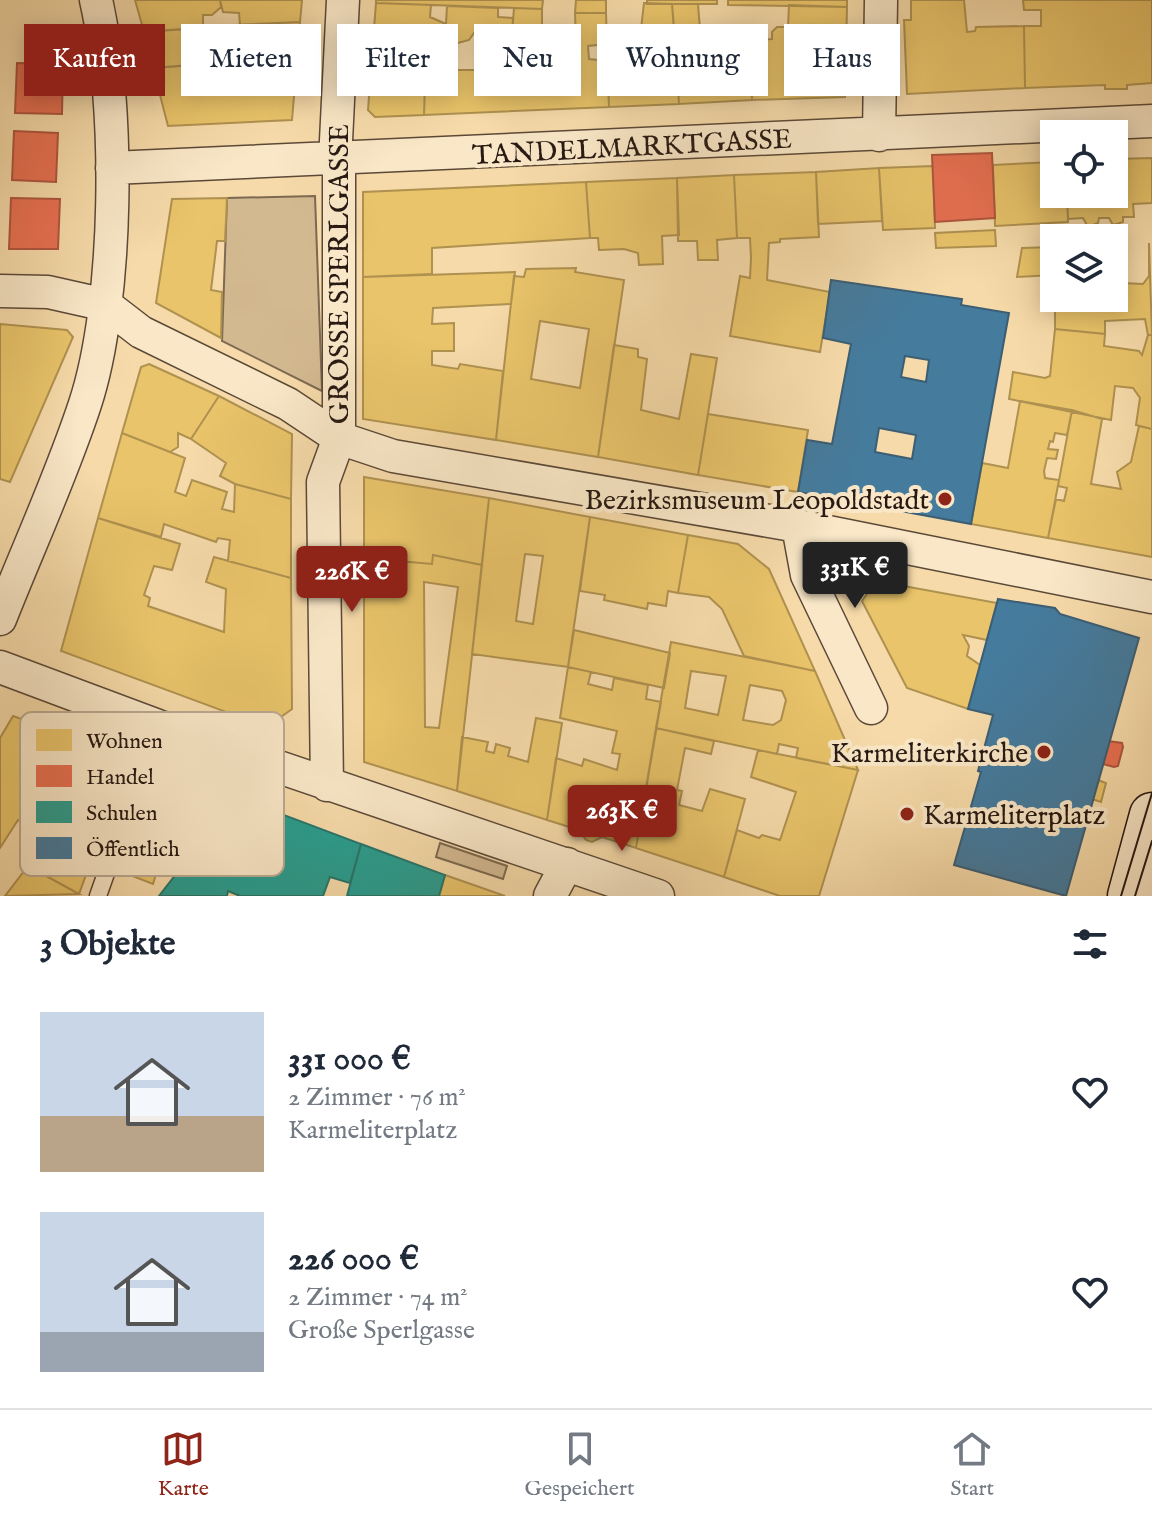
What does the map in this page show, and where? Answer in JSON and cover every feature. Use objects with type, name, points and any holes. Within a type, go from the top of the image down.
[{"type":"main road","points":[[1130,896],[1152,815]]},
{"type":"street","points":[[0,619],[86,402],[106,305],[112,168],[103,31],[96,0]]},
{"type":"street","name":"GROSSE SPERLGASSE","points":[[327,785],[323,482],[339,438],[339,172],[335,161],[343,0]]},
{"type":"street","points":[[879,135],[881,0]]},
{"type":"street","name":"TANDELMARKTGASSE","points":[[112,168],[335,161],[1152,121]]},
{"type":"street","points":[[0,291],[48,292],[106,305],[141,332],[288,404],[339,438],[393,456],[798,526],[1152,597]]},
{"type":"street","points":[[798,526],[807,575],[871,708]]},
{"type":"street","points":[[0,667],[121,712]]},
{"type":"street","points":[[284,770],[658,896]]},
{"type":"street","points":[[550,896],[567,864]]},
{"type":"lane","points":[[98,896],[105,876]]},
{"type":"shaded area","points":[[315,196],[322,391],[222,341],[227,198]]},
{"type":"shaded area","points":[[440,843],[507,866],[503,879],[436,857]]},
{"type":"building: Wohnen","points":[[135,0],[220,0],[221,7],[212,15],[203,15],[203,24],[181,24],[181,29],[165,31],[165,24],[142,24]]},
{"type":"building: Wohnen","points":[[220,0],[302,0],[300,22],[240,24],[239,13],[223,12]]},
{"type":"building: Wohnen","points":[[376,0],[543,0],[542,9],[376,3]]},
{"type":"building: Wohnen","points":[[576,0],[606,0],[606,13],[575,13]]},
{"type":"building: Wohnen","points":[[647,0],[717,0],[717,4],[647,4]]},
{"type":"building: Wohnen","points":[[728,0],[847,0],[847,7],[728,5]]},
{"type":"building: Wohnen","points":[[911,0],[964,0],[967,32],[975,31],[976,27],[1024,26],[1025,88],[907,94],[904,20],[911,20]]},
{"type":"building: Wohnen","points":[[1023,0],[1152,0],[1152,83],[1127,85],[1127,89],[1105,89],[1105,85],[1025,88],[1024,26],[1041,26],[1041,10],[1024,10]]},
{"type":"building: Wohnen","points":[[376,3],[431,5],[430,17],[446,24],[374,24]]},
{"type":"building: Wohnen","points":[[644,3],[672,4],[673,24],[642,24]]},
{"type":"building: Wohnen","points":[[672,4],[698,4],[700,24],[674,24]]},
{"type":"building: Wohnen","points":[[789,5],[847,7],[847,24],[788,24]]},
{"type":"building: Wohnen","points":[[447,6],[498,8],[498,17],[513,18],[513,24],[474,24],[474,33],[469,40],[458,43],[458,24],[446,24]]},
{"type":"building: Wohnen","points":[[514,8],[542,9],[542,24],[513,24]]},
{"type":"building: Wohnen","points":[[575,13],[606,13],[606,24],[597,24],[597,45],[588,46],[589,59],[597,60],[597,96],[609,96],[609,107],[424,115],[425,96],[458,96],[458,70],[474,70],[474,96],[581,96],[581,24],[575,24]]},
{"type":"building: Wohnen","points":[[300,22],[300,24],[257,24]]},
{"type":"building: Wohnen","points":[[777,27],[784,27],[784,96],[845,97],[752,100],[752,96],[768,96],[768,39],[772,39],[772,32]]},
{"type":"building: Wohnen","points":[[181,29],[181,66],[165,67],[165,30]]},
{"type":"building: Wohnen","points":[[181,66],[181,96],[294,96],[292,120],[168,126],[160,96],[165,96],[165,67]]},
{"type":"building: Wohnen","points":[[369,96],[425,96],[424,115],[375,117],[368,110]]},
{"type":"building: Wohnen","points":[[609,96],[678,96],[679,104],[609,107]]},
{"type":"building: Wohnen","points":[[678,96],[752,96],[752,100],[679,104]]},
{"type":"building: Wohnen","points":[[1152,158],[1152,203],[1133,204],[1134,217],[1123,217],[1123,222],[1116,224],[1112,224],[1109,218],[1099,218],[1096,224],[1086,224],[1083,218],[1068,219],[1068,208],[1128,208],[1128,159]]},
{"type":"building: Wohnen","points":[[1040,163],[1040,208],[1068,208],[1068,222],[995,226],[993,165]]},
{"type":"building: Wohnen","points":[[933,166],[935,228],[883,230],[879,168]]},
{"type":"building: Wohnen","points":[[879,168],[882,221],[818,224],[816,172]]},
{"type":"building: Wohnen","points":[[816,172],[819,237],[780,239],[780,242],[769,243],[767,280],[830,292],[820,352],[730,336],[740,276],[750,278],[751,258],[750,238],[737,238],[734,175]]},
{"type":"building: Wohnen","points":[[734,175],[737,238],[717,240],[718,260],[698,260],[697,241],[678,241],[677,178]]},
{"type":"building: Wohnen","points":[[677,178],[679,235],[662,236],[663,264],[639,265],[638,253],[624,249],[599,250],[598,238],[590,238],[586,182]]},
{"type":"building: Wohnen","points":[[586,182],[590,238],[432,248],[432,274],[363,277],[363,192]]},
{"type":"building: Wohnen","points":[[227,198],[225,241],[217,241],[211,290],[222,292],[221,338],[156,303],[172,199]]},
{"type":"building: Wohnen","points":[[995,230],[996,246],[936,248],[935,233]]},
{"type":"building: Wohnen","points":[[1149,243],[1152,335],[1148,335],[1145,319],[1105,321],[1105,334],[1055,329],[1055,312],[1128,312],[1128,283],[1143,284],[1149,276]]},
{"type":"building: Wohnen","points":[[1040,247],[1040,276],[1017,277],[1022,248]]},
{"type":"building: Wohnen","points":[[576,268],[575,272],[624,280],[598,457],[496,440],[514,276],[524,277],[526,269]],"holes":[[[540,321],[589,329],[580,388],[531,379]]]},
{"type":"building: Wohnen","points":[[515,272],[511,304],[433,308],[432,324],[454,323],[454,351],[432,351],[432,365],[458,369],[460,364],[503,371],[496,440],[363,419],[363,277]]},
{"type":"building: Wohnen","points":[[0,324],[67,330],[73,337],[10,482],[0,479]]},
{"type":"building: Wohnen","points":[[1055,329],[1105,334],[1104,346],[1139,351],[1142,355],[1148,335],[1152,335],[1152,429],[1136,425],[1140,398],[1133,388],[1115,386],[1111,420],[1009,399],[1013,372],[1045,378],[1050,376]]},
{"type":"building: Wohnen","points":[[614,345],[638,349],[638,357],[647,359],[641,410],[679,419],[691,354],[717,358],[698,475],[598,457]]},
{"type":"building: Wohnen","points":[[149,364],[219,396],[191,439],[178,433],[178,447],[170,452],[122,433],[141,367]]},
{"type":"building: Wohnen","points":[[219,396],[292,434],[291,499],[235,484],[220,476],[226,463],[191,439]]},
{"type":"building: Wohnen","points":[[1020,401],[1072,410],[1067,435],[1055,433],[1048,449],[1058,450],[1056,459],[1047,458],[1045,478],[1059,480],[1048,538],[971,524],[982,463],[1008,468]]},
{"type":"building: Wohnen","points":[[1072,410],[1102,419],[1091,484],[1121,489],[1117,472],[1131,462],[1139,426],[1152,429],[1152,557],[1048,538],[1056,499],[1064,501],[1067,488],[1058,486]]},
{"type":"building: Wohnen","points":[[708,414],[808,430],[798,492],[698,475]]},
{"type":"building: Wohnen","points":[[122,433],[185,458],[175,492],[186,496],[192,480],[227,492],[222,509],[234,512],[235,484],[291,499],[291,578],[228,561],[230,540],[218,538],[216,542],[164,524],[161,537],[98,518]]},
{"type":"building: Wohnen","points":[[364,477],[489,498],[482,565],[433,555],[432,564],[364,558]]},
{"type":"building: Wohnen","points":[[489,498],[590,517],[568,667],[472,654]],"holes":[[[525,554],[543,556],[533,624],[516,621]]]},
{"type":"building: Wohnen","points":[[590,517],[688,535],[678,593],[668,591],[666,606],[648,603],[647,609],[604,600],[605,595],[580,591]]},
{"type":"building: Wohnen","points":[[98,518],[180,544],[172,570],[154,566],[144,595],[150,598],[148,606],[224,632],[226,589],[206,582],[214,557],[291,578],[292,709],[284,715],[284,712],[226,712],[61,651]]},
{"type":"building: Wohnen","points":[[688,535],[738,544],[769,569],[815,671],[744,656],[722,609],[709,597],[678,593]]},
{"type":"building: Wohnen","points":[[433,555],[482,565],[457,791],[364,762],[364,558],[432,564]],"holes":[[[424,582],[458,587],[439,728],[425,727]]]},
{"type":"building: Wohnen","points":[[876,581],[997,603],[987,640],[963,635],[969,646],[967,656],[980,665],[968,709],[907,688],[862,601]]},
{"type":"building: Wohnen","points":[[574,630],[670,653],[664,688],[568,667]]},
{"type":"building: Wohnen","points":[[671,642],[815,671],[858,770],[796,758],[798,748],[779,744],[777,754],[656,728]],"holes":[[[691,671],[726,676],[718,715],[685,708]],[[750,685],[782,691],[786,700],[781,720],[773,725],[743,720]]]},
{"type":"building: Wohnen","points":[[568,667],[591,672],[588,684],[612,690],[614,678],[648,685],[646,699],[661,702],[636,848],[602,837],[592,842],[586,840],[579,830],[547,820],[556,758],[582,766],[584,759],[617,770],[620,754],[612,753],[617,731],[560,718]]},
{"type":"building: Wohnen","points":[[13,716],[20,718],[20,821],[0,848],[0,738]]},
{"type":"building: Wohnen","points":[[536,718],[562,723],[547,820],[457,791],[462,737],[488,742],[486,751],[494,753],[496,744],[510,748],[508,756],[528,762]]},
{"type":"building: Wohnen","points":[[656,728],[714,741],[711,754],[685,748],[677,790],[682,791],[679,805],[702,811],[710,789],[745,799],[724,877],[636,848]]},
{"type":"building: Wohnen","points":[[758,750],[858,770],[819,896],[780,896],[724,877],[737,830],[759,838],[762,835],[780,840],[796,792],[751,777]]},
{"type":"building: Wohnen","points":[[1098,780],[1106,783],[1101,802],[1092,799]]},
{"type":"building: Wohnen","points":[[445,875],[505,896],[439,896]]},
{"type":"building: Wohnen","points":[[20,876],[46,876],[79,894],[5,896]]},
{"type":"building: Wohnen","points":[[46,876],[86,876],[79,894]]},
{"type":"building: Wohnen","points":[[132,876],[155,876],[153,884]]},
{"type":"building: Handel","points":[[17,63],[24,63],[24,96],[62,96],[62,114],[15,113]]},
{"type":"building: Handel","points":[[14,131],[58,133],[56,182],[12,180]]},
{"type":"building: Handel","points":[[992,153],[995,218],[935,222],[932,155]]},
{"type":"building: Handel","points":[[11,198],[60,199],[58,249],[9,249]]},
{"type":"building: Handel","points":[[1108,741],[1122,743],[1118,766],[1103,764]]},
{"type":"building: Schulen","points":[[284,815],[361,844],[350,883],[330,877],[323,896],[240,896],[228,891],[227,896],[159,896],[175,876],[284,876]]},
{"type":"building: Schulen","points":[[361,844],[445,875],[439,896],[347,896]]},
{"type":"building: Öffentlich","points":[[831,280],[962,299],[961,305],[1009,313],[971,524],[798,492],[807,440],[832,444],[851,344],[823,338]],"holes":[[[905,356],[929,360],[926,382],[901,377]],[[879,428],[916,435],[912,459],[875,452]]]},
{"type":"building: Öffentlich","name":"Karmeliterkirche","points":[[998,599],[1055,608],[1060,614],[1139,638],[1066,896],[954,865],[981,772],[978,771],[993,715],[968,709]]},
{"type":"tram line","points":[[1121,896],[1152,793]]},
{"type":"tram line","points":[[1135,896],[1152,841]]},
{"type":"place","name":"Bezirksmuseum Leopoldstadt","points":[[945,499]]},
{"type":"place","name":"Karmeliterkirche","points":[[1044,752]]},
{"type":"place","name":"Karmeliterplatz","points":[[907,814]]}]
